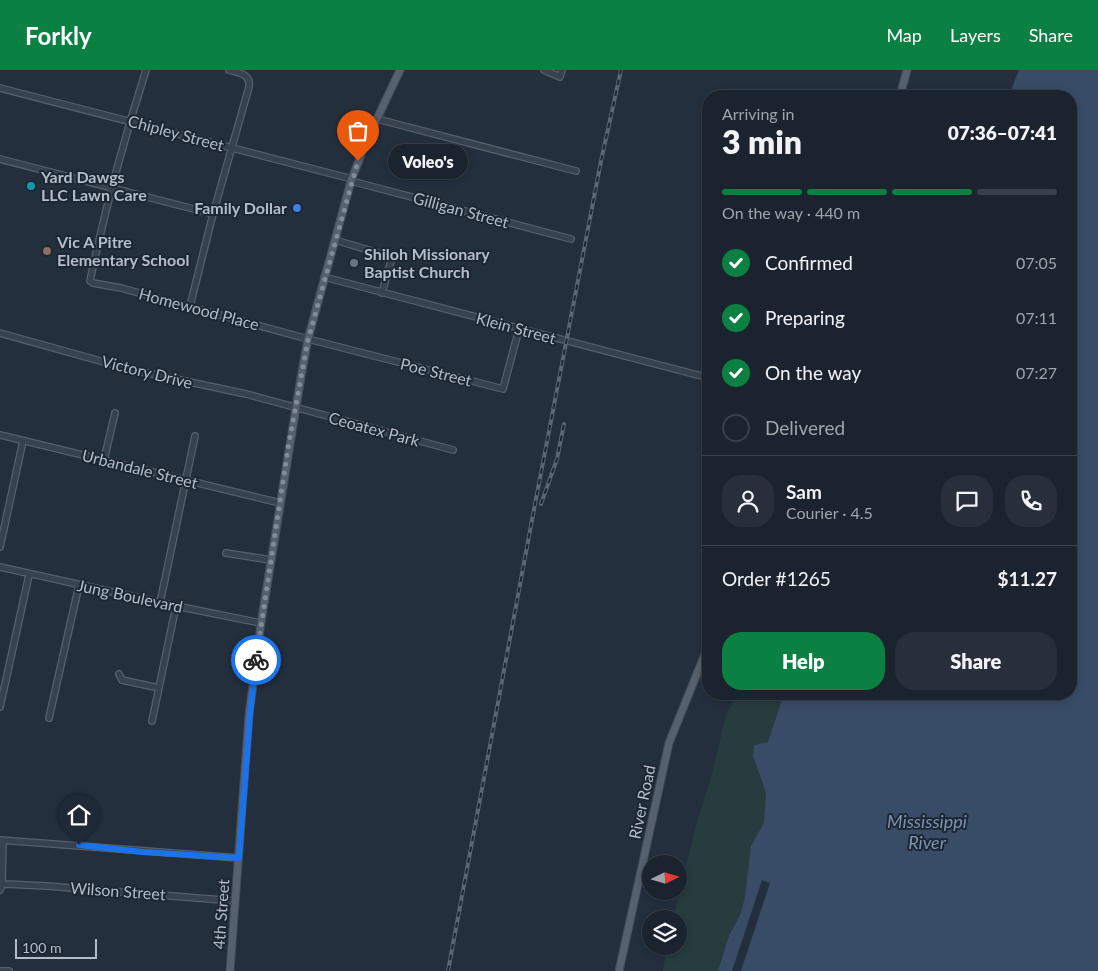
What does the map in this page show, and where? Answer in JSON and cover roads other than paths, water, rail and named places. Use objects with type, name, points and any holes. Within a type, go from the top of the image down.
[{"type":"main road","name":"4th Street","points":[[230,971],[250,715],[261,623],[295,408],[308,340],[352,180],[377,118],[400,70]]},
{"type":"main road","points":[[902,90],[907,70]]},
{"type":"main road","name":"River Road","points":[[619,971],[669,743],[702,661]]},
{"type":"street","points":[[112,188],[129,121],[146,70]]},
{"type":"street","points":[[190,306],[250,81],[244,75],[229,70]]},
{"type":"street","points":[[544,70],[560,77],[562,70]]},
{"type":"street","name":"Chipley Street","points":[[0,88],[352,180]]},
{"type":"street","points":[[377,118],[576,171]]},
{"type":"street","points":[[0,159],[213,214]]},
{"type":"street","name":"Gilligan Street","points":[[352,180],[571,239]]},
{"type":"street","name":"Homewood Place","points":[[112,188],[101,227],[90,281],[190,306],[308,340]]},
{"type":"street","points":[[335,240],[392,257],[382,293]]},
{"type":"street","name":"Klein Street","points":[[324,277],[702,376]]},
{"type":"street","name":"Poe Street","points":[[308,340],[503,389],[519,329]]},
{"type":"street","name":"Victory Drive","points":[[0,333],[129,368],[246,394],[295,408]]},
{"type":"street","name":"Ceoatex Park","points":[[295,408],[453,450]]},
{"type":"street","points":[[104,460],[115,413]]},
{"type":"street","name":"Urbandale Street","points":[[0,435],[280,504]]},
{"type":"street","points":[[160,603],[195,436]]},
{"type":"street","points":[[0,547],[23,441]]},
{"type":"street","points":[[226,553],[271,560]]},
{"type":"street","name":"Jung Boulevard","points":[[0,567],[29,575],[261,623]]},
{"type":"street","points":[[0,707],[29,575]]},
{"type":"street","points":[[49,718],[79,585]]},
{"type":"street","points":[[152,721],[176,606]]},
{"type":"street","points":[[119,674],[122,680],[159,688]]},
{"type":"street","points":[[1,888],[1,840],[239,858]]},
{"type":"street","name":"Wilson Street","points":[[1,888],[4,884],[56,886],[235,901]]},
{"type":"street","points":[[0,970],[9,971]]},
{"type":"water","name":"Mississippi River","points":[[1019,70],[1098,70],[1098,971],[718,971],[729,936],[741,913],[745,897],[751,846],[764,823],[766,792],[753,756],[754,745],[768,742],[782,700],[1077,700],[1077,90],[1011,90]]},
{"type":"railway","points":[[448,971],[535,504],[601,161],[621,70]]},
{"type":"railway","points":[[541,504],[557,459],[564,424]]},
{"type":"place","name":"Voleo's","points":[[358,161]]},
{"type":"place","name":"Yard Dawgs LLC Lawn Care","points":[[31,186]]},
{"type":"place","name":"Family Dollar","points":[[297,208]]},
{"type":"place","name":"Vic A Pitre Elementary School","points":[[47,251]]},
{"type":"place","name":"Shiloh Missionary Baptist Church","points":[[354,263]]}]
